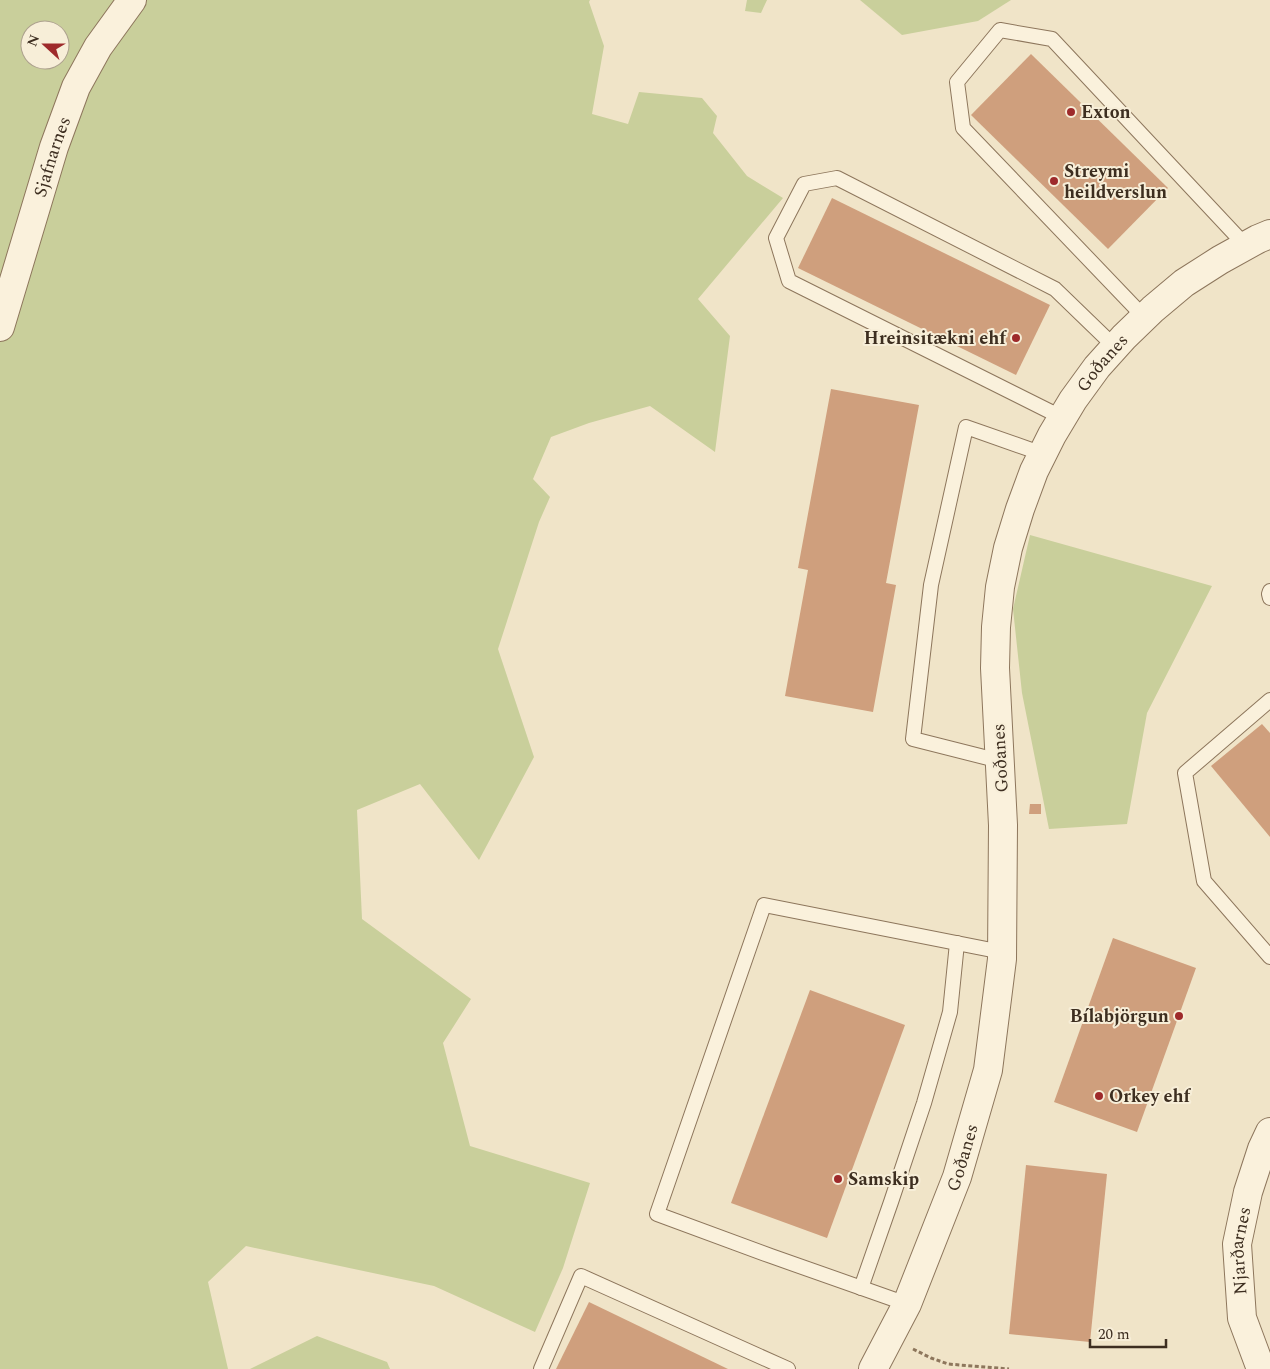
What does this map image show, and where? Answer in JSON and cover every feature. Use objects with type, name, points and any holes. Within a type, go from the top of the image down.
[{"type":"street","name":"Sjafnarnes","points":[[0,327],[54,148],[76,87],[98,48],[132,0]]},
{"type":"street","name":"Goðanes","points":[[873,1369],[907,1304],[957,1177],[988,1070],[1002,952],[1003,825],[995,668],[996,627],[1000,587],[1008,548],[1020,508],[1034,471],[1052,435],[1073,400],[1097,367],[1115,347],[1144,317],[1184,283],[1220,260],[1270,234]]},
{"type":"street","name":"Njarðarnes","points":[[1261,1369],[1242,1318],[1237,1244],[1248,1192],[1262,1148],[1270,1132]]},
{"type":"lane","points":[[1144,317],[963,128],[957,82],[1000,30],[1052,39],[1246,246]]},
{"type":"lane","points":[[1063,418],[789,281],[776,238],[804,184],[837,178],[1046,284],[1055,289],[1115,347]]},
{"type":"lane","points":[[1000,761],[913,740],[930,585],[966,427],[1043,454]]},
{"type":"lane","points":[[1270,591],[1270,598]]},
{"type":"lane","points":[[1270,700],[1185,773],[1204,881],[1270,958]]},
{"type":"lane","points":[[907,1304],[657,1214],[764,905],[1002,952]]},
{"type":"lane","points":[[861,1288],[924,1103],[950,1012],[958,943]]},
{"type":"lane","points":[[541,1369],[581,1276],[788,1369]]},
{"type":"path","points":[[889,1338],[948,1364],[1009,1369]]},
{"type":"green space","points":[[0,0],[590,0],[589,2],[604,46],[592,114],[628,124],[639,92],[702,98],[717,116],[713,133],[747,176],[783,198],[698,299],[730,336],[715,452],[650,406],[589,423],[551,437],[533,479],[550,497],[539,522],[498,649],[534,757],[479,860],[420,784],[357,810],[362,919],[471,999],[443,1043],[470,1146],[590,1183],[563,1268],[535,1332],[434,1286],[246,1246],[208,1282],[228,1369],[0,1369]]},
{"type":"green space","points":[[747,0],[767,0],[761,13],[745,11]]},
{"type":"green space","points":[[860,0],[1011,0],[978,21],[902,35]]},
{"type":"green space","points":[[1030,535],[1212,586],[1147,713],[1127,824],[1049,829],[1022,693],[1013,609]]},
{"type":"green space","points":[[317,1336],[387,1362],[390,1369],[250,1369]]},
{"type":"building","points":[[1031,54],[1168,188],[1108,249],[971,115]]},
{"type":"building","points":[[832,198],[1050,305],[1016,375],[798,268]]},
{"type":"building","points":[[831,389],[919,405],[886,583],[896,585],[873,712],[785,696],[808,570],[798,568]]},
{"type":"building","points":[[1262,724],[1270,733],[1270,837],[1211,766]]},
{"type":"building","points":[[1030,804],[1041,804],[1041,814],[1029,814]]},
{"type":"building","points":[[1113,938],[1196,968],[1137,1132],[1054,1102]]},
{"type":"building","points":[[810,990],[905,1025],[827,1238],[731,1203]]},
{"type":"building","points":[[1026,1165],[1107,1174],[1090,1342],[1009,1334]]},
{"type":"building","points":[[589,1302],[728,1369],[556,1369]]},
{"type":"place","name":"Exton","points":[[1071,112]]},
{"type":"place","name":"Streymi heildverslun","points":[[1054,181]]},
{"type":"place","name":"Hreinsitækni ehf","points":[[1016,338]]},
{"type":"place","name":"Bílabjörgun","points":[[1179,1016]]},
{"type":"place","name":"Orkey ehf","points":[[1099,1096]]},
{"type":"place","name":"Samskip","points":[[838,1179]]}]
